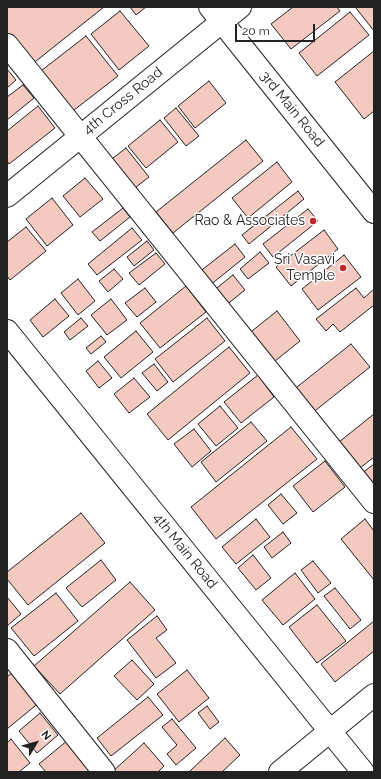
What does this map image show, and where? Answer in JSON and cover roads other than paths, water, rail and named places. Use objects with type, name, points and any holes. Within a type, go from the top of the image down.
[{"type":"street","name":"4th Cross Road","points":[[7,196],[80,136],[216,14],[240,7]]},
{"type":"street","name":"3rd Main Road","points":[[216,14],[374,212]]},
{"type":"street","points":[[7,45],[374,502]]},
{"type":"street","name":"4th Main Road","points":[[7,331],[363,772]]},
{"type":"street","points":[[7,650],[104,772]]},
{"type":"street","points":[[280,772],[374,696]]},
{"type":"place","name":"Rao & Associates","points":[[313,221]]},
{"type":"place","name":"Sri Vasavi Temple","points":[[343,268]]}]
